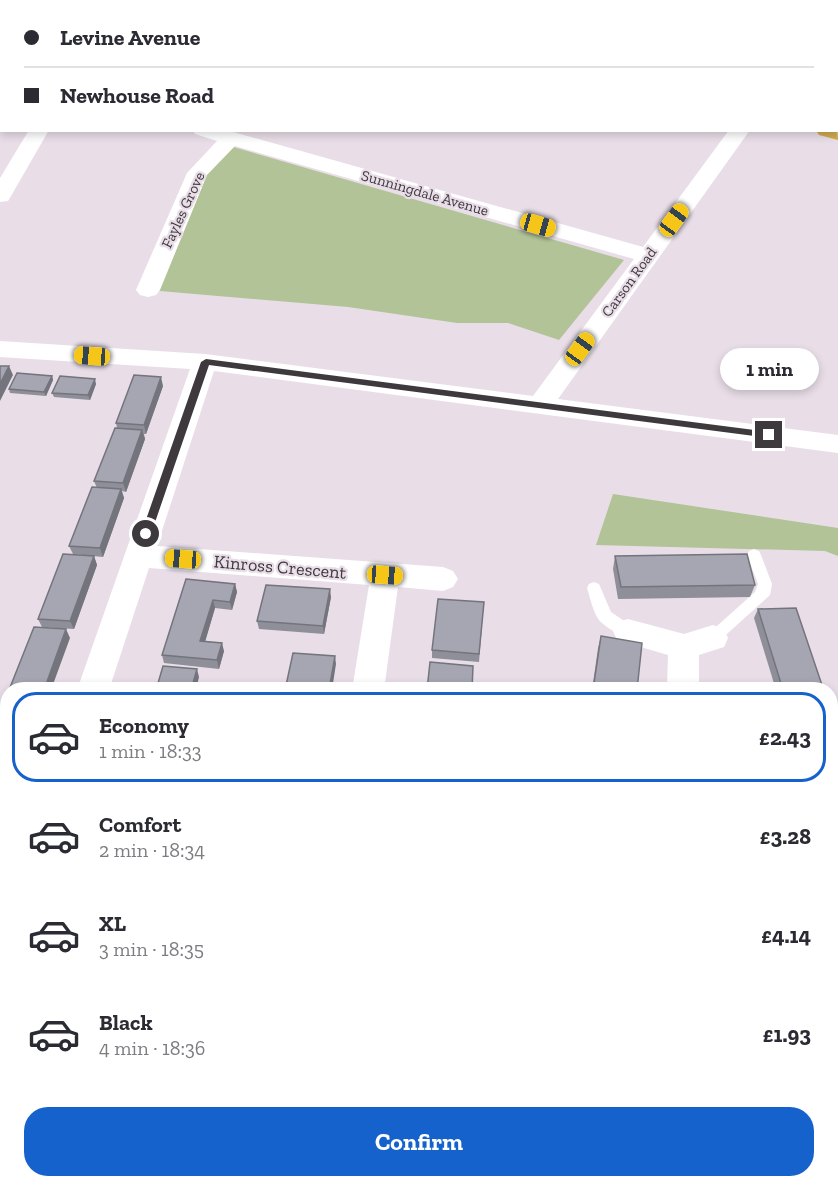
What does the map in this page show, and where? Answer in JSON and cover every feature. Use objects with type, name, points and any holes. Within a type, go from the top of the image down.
[{"type":"street","points":[[2,190],[38,132]]},
{"type":"street","name":"Sunningdale Avenue","points":[[209,132],[648,256]]},
{"type":"street","name":"Carson Road","points":[[540,405],[739,132]]},
{"type":"street","name":"Fayles Grove","points":[[148,290],[197,173],[231,138]]},
{"type":"street","points":[[0,349],[206,362],[838,444]]},
{"type":"street","points":[[96,682],[206,362]]},
{"type":"street","name":"Kinross Crescent","points":[[139,556],[443,579]]},
{"type":"street","points":[[369,682],[385,575]]},
{"type":"street","points":[[628,631],[684,647],[713,638]]},
{"type":"street","points":[[683,682],[684,647]]},
{"type":"lane","points":[[713,638],[762,595],[765,584],[754,555]]},
{"type":"lane","points":[[594,588],[605,616],[628,631]]},
{"type":"green space","points":[[223,144],[624,260],[559,340],[508,323],[457,323],[348,307],[148,290],[197,173]]},
{"type":"green space","points":[[613,494],[838,528],[838,556],[825,551],[596,545]]},
{"type":"building","points":[[0,366],[9,366],[0,384]]},
{"type":"building","points":[[17,373],[52,376],[44,392],[9,389]]},
{"type":"building","points":[[134,375],[161,377],[144,425],[116,423]]},
{"type":"building","points":[[60,376],[95,379],[88,395],[52,393]]},
{"type":"building","points":[[115,428],[142,430],[123,483],[94,481]]},
{"type":"building","points":[[92,487],[121,489],[100,548],[69,546]]},
{"type":"building","points":[[63,554],[94,556],[70,621],[38,619]]},
{"type":"building","points":[[747,554],[755,585],[621,587],[615,556]]},
{"type":"building","points":[[186,579],[235,584],[230,602],[213,600],[200,641],[222,643],[217,660],[162,655]]},
{"type":"building","points":[[266,585],[330,589],[323,626],[257,621]]},
{"type":"building","points":[[438,599],[484,602],[479,654],[432,650]]},
{"type":"building","points":[[796,608],[821,682],[781,682],[758,609]]},
{"type":"building","points":[[34,627],[66,629],[47,682],[12,682]]},
{"type":"building","points":[[601,636],[642,643],[638,682],[594,682]]},
{"type":"building","points":[[293,653],[335,656],[330,682],[287,682]]},
{"type":"building","points":[[430,662],[473,666],[472,682],[428,682]]},
{"type":"building","points":[[163,666],[197,669],[193,682],[158,682]]},
{"type":"route","points":[[146,534],[206,362],[769,435]]}]
